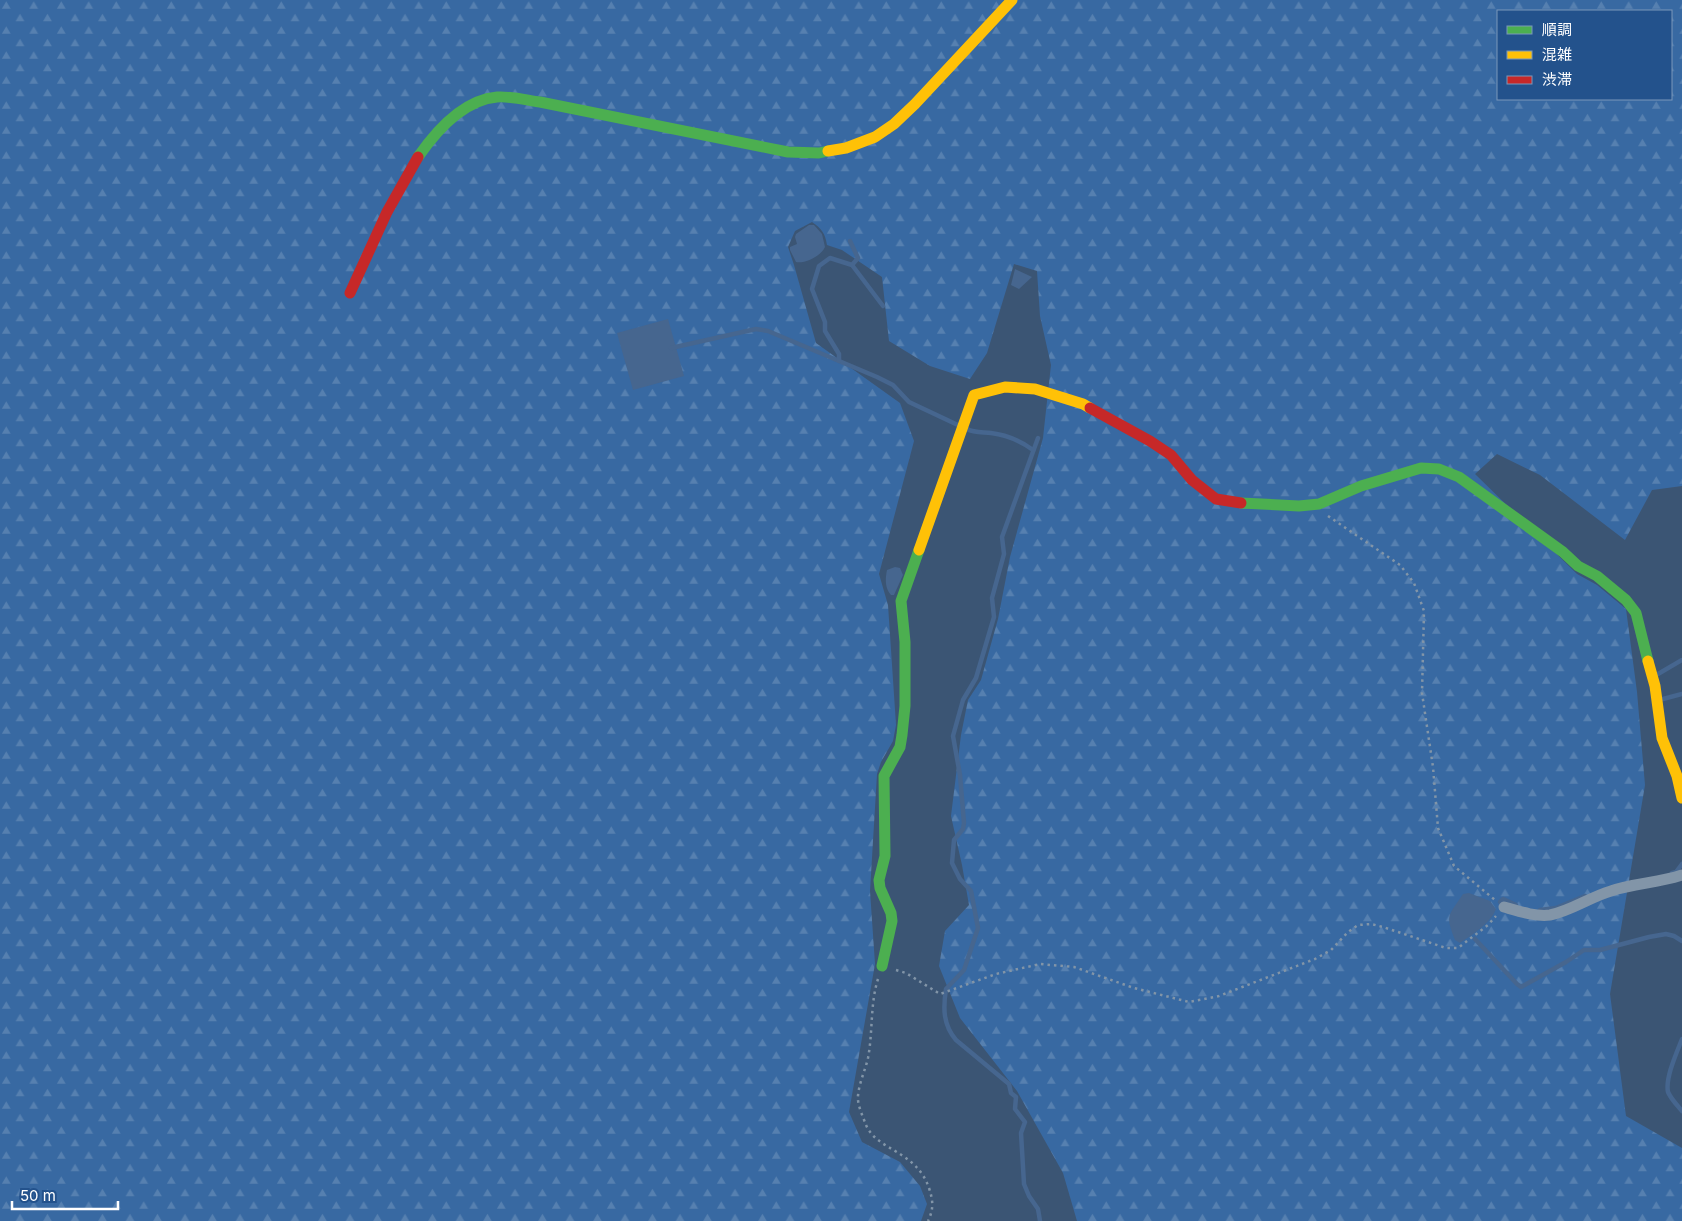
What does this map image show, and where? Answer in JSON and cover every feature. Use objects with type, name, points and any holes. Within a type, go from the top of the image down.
[{"type":"street","points":[[350,293],[391,205],[414,162],[437,132],[461,111],[484,100],[507,96],[788,152],[819,153],[837,150],[875,137],[894,124],[1012,0]]},
{"type":"street","points":[[882,966],[892,921],[879,880],[884,856],[884,776],[886,768],[901,742],[904,708],[906,631],[901,601],[974,395],[1005,387],[1035,389],[1082,404],[1150,441],[1171,455],[1192,480],[1216,499],[1230,502],[1299,506],[1319,504],[1361,486],[1421,468],[1439,470],[1459,477],[1563,552],[1578,566],[1597,576],[1626,600],[1636,613],[1656,686],[1662,738],[1677,776],[1682,798]]},
{"type":"street","points":[[1504,907],[1526,913],[1548,915],[1611,890],[1663,881],[1682,875]]},
{"type":"path","points":[[928,1221],[933,1202],[921,1171],[907,1158],[872,1136],[866,1125],[858,1097],[868,1058],[876,985],[882,966],[906,973],[940,994],[996,974],[1040,964],[1074,968],[1134,988],[1189,1002],[1220,996],[1315,959],[1331,950],[1348,932],[1358,925],[1371,924],[1446,948],[1458,948],[1488,925],[1504,907],[1454,866],[1438,828],[1422,694],[1424,611],[1414,583],[1400,565],[1321,511],[1319,504]]},
{"type":"green space","points":[[0,0],[1682,0],[1682,486],[1652,490],[1625,540],[1540,475],[1497,454],[1475,474],[1577,574],[1597,585],[1626,609],[1637,692],[1645,785],[1610,994],[1626,1116],[1682,1148],[1682,1221],[1077,1221],[1063,1173],[1017,1091],[960,1018],[939,966],[945,931],[969,905],[951,816],[961,735],[968,700],[981,680],[998,619],[1010,557],[1043,438],[1051,365],[1040,316],[1037,271],[1014,264],[987,353],[970,379],[930,366],[889,341],[882,277],[842,250],[827,245],[822,232],[812,222],[795,231],[788,247],[816,343],[900,403],[914,441],[879,574],[888,605],[896,725],[893,741],[881,762],[877,774],[870,891],[875,964],[849,1112],[862,1142],[900,1162],[920,1186],[927,1204],[921,1221],[0,1221]]},
{"type":"shaded area","points":[[809,225],[814,225],[822,234],[825,247],[812,259],[796,262],[790,247],[797,244],[796,234]]},
{"type":"shaded area","points":[[1015,269],[1032,277],[1019,289],[1011,285]]},
{"type":"shaded area","points":[[668,319],[684,376],[633,390],[617,333]]},
{"type":"shaded area","points":[[895,567],[900,568],[903,575],[894,595],[891,595],[887,587],[886,573],[887,570]]},
{"type":"shaded area","points":[[1469,893],[1490,901],[1496,909],[1486,924],[1460,943],[1455,940],[1449,920],[1451,912],[1463,894]]},
{"type":"waterway","points":[[850,241],[858,258],[852,265]]},
{"type":"waterway","points":[[839,361],[839,354],[825,331],[825,322],[812,289],[819,266],[830,258],[852,265],[883,306]]},
{"type":"waterway","points":[[671,348],[756,329],[768,331],[877,377],[893,385],[909,402],[960,426]]},
{"type":"waterway","points":[[967,429],[1008,437],[1033,450]]},
{"type":"waterway","points":[[1038,438],[1002,537],[1004,554],[992,598],[994,617],[976,678],[963,700],[953,736],[960,775],[964,823],[963,829],[954,840],[952,863],[960,879],[971,891],[978,928],[964,970],[946,989],[944,1010],[946,1022],[956,1040],[1009,1084],[1011,1093],[1016,1097],[1015,1109],[1025,1122],[1021,1133],[1024,1184],[1029,1196],[1038,1209],[1040,1221]]},
{"type":"waterway","points":[[1658,674],[1682,660]]},
{"type":"waterway","points":[[1663,699],[1682,694]]},
{"type":"waterway","points":[[1672,873],[1676,872],[1682,864]]},
{"type":"waterway","points":[[1540,910],[1556,908],[1585,896]]},
{"type":"waterway","points":[[1500,902],[1503,899],[1516,905]]},
{"type":"waterway","points":[[1475,939],[1521,987],[1584,950],[1600,950],[1666,934],[1682,941]]},
{"type":"waterway","points":[[1682,1039],[1668,1080],[1669,1095],[1682,1111]]},
{"type":"traffic: fast","points":[[418,157],[442,127],[462,110],[485,99],[497,97],[540,102],[788,152],[819,153],[828,151]]},
{"type":"traffic: fast","points":[[1241,503],[1299,506],[1319,504],[1361,486],[1421,468],[1439,469],[1459,477],[1563,552],[1578,566],[1597,576],[1626,600],[1636,613],[1648,661]]},
{"type":"traffic: fast","points":[[882,966],[892,921],[879,880],[885,856],[884,776],[900,747],[902,735],[905,706],[905,642],[901,601],[919,550]]},
{"type":"traffic: slow","points":[[828,151],[846,148],[875,137],[894,124],[1012,0]]},
{"type":"traffic: slow","points":[[919,550],[974,395],[1005,387],[1035,389],[1090,408]]},
{"type":"traffic: slow","points":[[1648,661],[1655,686],[1662,738],[1677,776],[1682,798]]},
{"type":"traffic: jam","points":[[350,293],[387,212],[418,157]]},
{"type":"traffic: jam","points":[[1090,408],[1150,441],[1171,455],[1192,480],[1216,499],[1241,503]]}]
